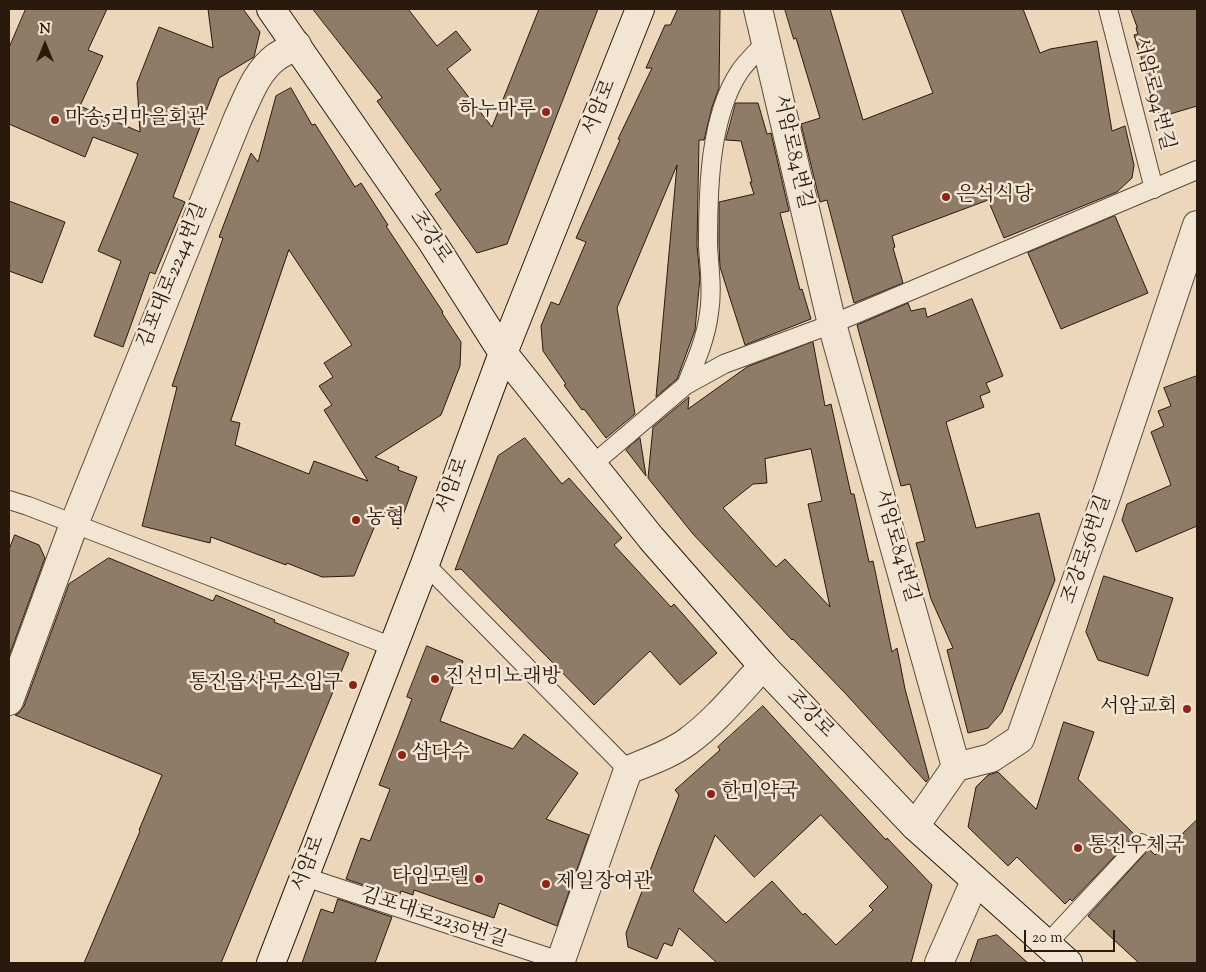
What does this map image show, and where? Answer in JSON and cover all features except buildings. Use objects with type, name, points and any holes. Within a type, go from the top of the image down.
[{"type":"street","name":"조강로","points":[[271,9],[431,240],[503,353],[651,538],[763,666],[915,826],[1068,963]]},
{"type":"street","name":"서암로","points":[[271,963],[425,564],[503,353],[640,9]]},
{"type":"street","name":"서암로84번길","points":[[758,9],[832,324],[956,768]]},
{"type":"street","name":"김포대로2244번길","points":[[9,701],[74,524],[238,118],[263,70],[276,58],[297,45]]},
{"type":"street","name":"조강로56번길","points":[[956,768],[991,758],[1020,739],[1098,522],[1197,225]]},
{"type":"street","points":[[628,770],[664,755],[686,743],[763,666]]},
{"type":"street","points":[[915,826],[956,768]]},
{"type":"street","name":"김포대로2230번길","points":[[562,963],[628,770]]},
{"type":"street","points":[[939,963],[975,881]]},
{"type":"lane","name":"서암로94번길","points":[[1108,9],[1154,189]]},
{"type":"lane","points":[[686,385],[703,344],[710,312],[710,167],[719,122],[729,92],[740,71],[765,43]]},
{"type":"lane","points":[[593,464],[686,385],[724,364],[832,324],[1197,170]]},
{"type":"lane","points":[[9,500],[393,646]]},
{"type":"lane","points":[[425,564],[628,770]]},
{"type":"lane","points":[[1046,945],[1141,843]]},
{"type":"lane","name":"김포대로2230번길","points":[[305,877],[562,963]]},
{"type":"place","name":"하누마루","points":[[546,112]]},
{"type":"place","name":"마송5리마을회관","points":[[55,120]]},
{"type":"place","name":"은석식당","points":[[946,197]]},
{"type":"place","name":"농협","points":[[356,520]]},
{"type":"place","name":"진선미노래방","points":[[435,679]]},
{"type":"place","name":"통진읍사무소입구","points":[[353,685]]},
{"type":"place","name":"서암교회","points":[[1187,709]]},
{"type":"place","name":"삼다수","points":[[402,755]]},
{"type":"place","name":"한미약국","points":[[711,794]]},
{"type":"place","name":"통진우체국","points":[[1078,848]]},
{"type":"place","name":"타임모텔","points":[[479,879]]},
{"type":"place","name":"제일장여관","points":[[546,884]]}]
